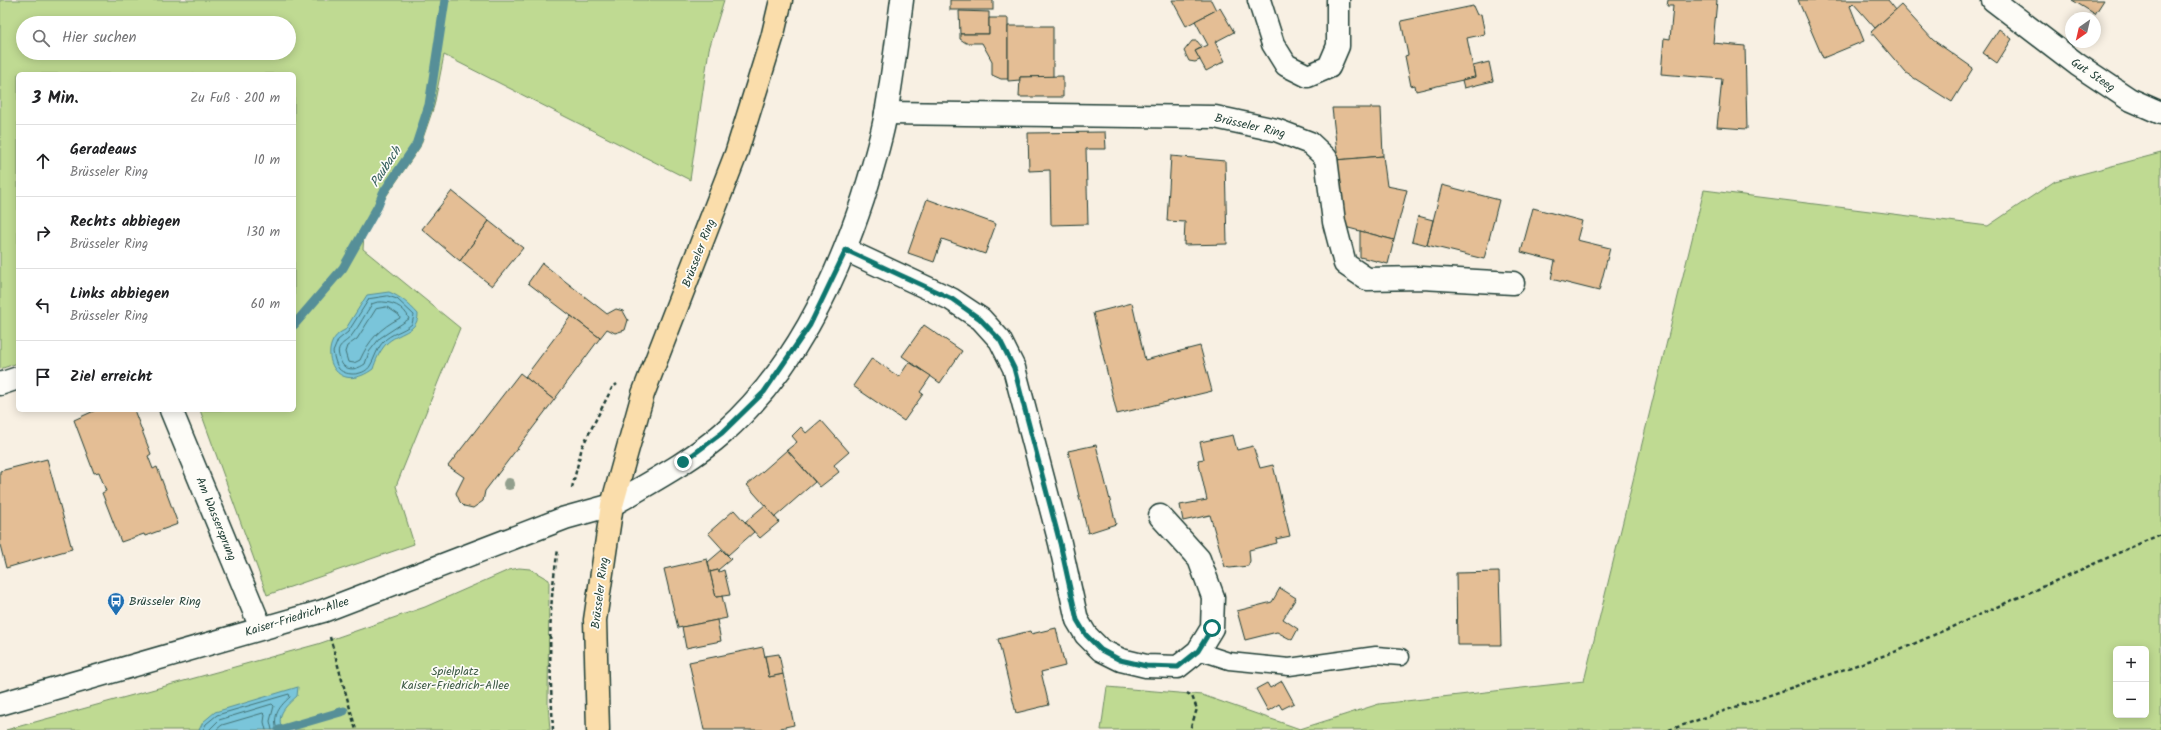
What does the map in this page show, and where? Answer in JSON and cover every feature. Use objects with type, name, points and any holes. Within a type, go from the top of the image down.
[{"type":"main road","name":"Brüsseler Ring","points":[[598,730],[595,620],[612,505],[643,394],[736,154],[772,38],[781,0]]},
{"type":"street","points":[[612,505],[683,462],[722,433],[764,392],[810,325],[846,250],[875,162],[886,113],[902,0]]},
{"type":"street","points":[[1259,0],[1273,44],[1286,65],[1308,76],[1329,67],[1338,46],[1338,0]]},
{"type":"street","name":"Gut Steeg","points":[[1993,0],[2026,27],[2122,95],[2161,113]]},
{"type":"street","name":"Brüsseler Ring","points":[[886,113],[1215,117],[1276,130],[1310,142],[1326,158],[1334,222],[1345,264],[1366,280],[1422,278],[1513,283]]},
{"type":"street","points":[[846,250],[952,299],[980,319],[1000,340],[1014,368],[1060,543],[1077,620],[1086,635],[1101,650],[1120,660],[1146,666],[1178,667],[1198,651],[1212,628],[1213,596],[1198,559],[1160,516]]},
{"type":"street","points":[[0,384],[16,379]]},
{"type":"street","name":"Am Wassersprung","points":[[172,412],[261,628]]},
{"type":"street","name":"Kaiser-Friedrich-Allee","points":[[0,704],[136,667],[261,628],[323,611],[565,518],[612,505]]},
{"type":"lane","points":[[1198,651],[1229,661],[1289,668],[1376,655],[1401,657]]},
{"type":"path","points":[[1669,730],[1900,650],[2161,534]]},
{"type":"path","points":[[323,611],[356,730]]},
{"type":"path","points":[[1178,667],[1180,688],[1192,696],[1197,709],[1190,730]]},
{"type":"green space","points":[[0,0],[724,0],[709,49],[690,180],[444,55],[434,106],[420,147],[387,195],[364,235],[363,249],[460,328],[396,486],[414,544],[267,595],[201,412],[296,412],[296,72],[16,72],[16,364],[0,369]]},
{"type":"green space","points":[[2161,153],[2161,730],[1101,730],[1107,687],[1202,695],[1300,729],[1379,704],[1584,681],[1704,190],[1988,226],[2055,181]]},
{"type":"green space","name":"Spielplatz Kaiser-Friedrich-Allee","points":[[519,568],[530,569],[549,580],[548,704],[550,730],[6,730],[318,644],[425,607],[509,570]]},
{"type":"water","points":[[389,292],[405,301],[418,314],[415,325],[386,344],[381,350],[373,369],[359,376],[347,377],[338,373],[332,365],[330,356],[331,345],[336,336],[345,330],[367,295]]},
{"type":"water","points":[[298,687],[297,696],[286,707],[281,715],[280,724],[282,730],[199,730],[203,722],[215,712]]},
{"type":"building","points":[[950,0],[993,0],[993,10],[950,10]]},
{"type":"building","points":[[1172,0],[1211,0],[1216,10],[1186,26]]},
{"type":"building","points":[[1668,0],[1717,0],[1713,43],[1745,46],[1747,129],[1717,127],[1722,79],[1661,74],[1664,38],[1670,39],[1673,6],[1667,6]]},
{"type":"building","points":[[1798,0],[1888,0],[1896,10],[1875,28],[1853,3],[1850,6],[1864,41],[1823,58]]},
{"type":"building","points":[[2072,0],[2104,0],[2096,12],[2092,12]]},
{"type":"building","points":[[1901,5],[1933,40],[1973,68],[1952,102],[1906,73],[1871,32]]},
{"type":"building","points":[[1473,6],[1477,15],[1481,14],[1485,34],[1467,38],[1475,77],[1416,91],[1415,85],[1411,86],[1405,56],[1408,55],[1401,21]]},
{"type":"building","points":[[1220,8],[1234,32],[1215,42],[1225,61],[1206,71],[1195,51],[1208,45],[1195,21]]},
{"type":"building","points":[[959,11],[989,12],[989,34],[960,34]]},
{"type":"building","points":[[989,18],[1008,18],[1008,79],[1001,79],[992,75],[992,61],[982,43],[966,43],[960,39],[960,34],[989,34]]},
{"type":"building","points":[[1008,26],[1053,26],[1053,77],[1020,77],[1020,80],[1008,81]]},
{"type":"building","points":[[1999,29],[2012,39],[1997,63],[1983,53]]},
{"type":"building","points":[[1192,41],[1197,41],[1202,47],[1195,51],[1200,60],[1195,62],[1189,61],[1184,51]]},
{"type":"building","points":[[1489,62],[1493,81],[1464,88],[1462,80],[1475,77],[1473,66]]},
{"type":"building","points":[[1063,76],[1063,97],[1019,97],[1020,77]]},
{"type":"building","points":[[1332,108],[1381,108],[1383,156],[1338,160]]},
{"type":"building","points":[[1105,132],[1106,149],[1086,149],[1088,224],[1051,225],[1050,170],[1029,171],[1028,133]]},
{"type":"building","points":[[1171,156],[1225,161],[1227,244],[1184,245],[1185,222],[1167,221]]},
{"type":"building","points":[[1383,156],[1387,186],[1407,190],[1394,240],[1341,226],[1335,160]]},
{"type":"building","points":[[1442,185],[1499,200],[1484,259],[1427,245]]},
{"type":"building","points":[[452,191],[489,221],[460,261],[422,229]]},
{"type":"building","points":[[927,199],[996,224],[985,254],[942,239],[934,262],[908,253]]},
{"type":"building","points":[[1533,208],[1582,221],[1577,240],[1610,248],[1599,291],[1551,279],[1555,261],[1521,252]]},
{"type":"building","points":[[1418,216],[1433,220],[1427,245],[1412,241]]},
{"type":"building","points":[[489,221],[523,248],[492,286],[460,261]]},
{"type":"building","points":[[1360,231],[1394,240],[1388,264],[1360,257]]},
{"type":"building","points":[[542,263],[607,314],[616,309],[623,311],[628,320],[625,330],[615,333],[607,329],[600,338],[528,283]]},
{"type":"building","points":[[1132,303],[1145,360],[1200,346],[1212,391],[1117,414],[1093,313]]},
{"type":"building","points":[[571,316],[600,338],[554,400],[525,377]]},
{"type":"building","points":[[924,325],[962,351],[940,383],[902,356]]},
{"type":"building","points":[[872,358],[899,377],[909,362],[931,376],[920,392],[923,394],[904,421],[853,386]]},
{"type":"building","points":[[520,373],[554,400],[485,491],[483,501],[473,508],[464,506],[460,502],[456,493],[464,477],[448,466]]},
{"type":"building","points":[[92,412],[135,412],[151,454],[148,456],[153,469],[157,467],[178,524],[145,536],[144,534],[121,542],[102,493],[106,491],[99,472],[94,473],[74,420]]},
{"type":"building","points":[[821,420],[849,452],[834,465],[839,472],[820,487],[787,450],[797,442],[792,436],[801,427],[806,433]]},
{"type":"building","points":[[1233,435],[1237,450],[1253,446],[1260,468],[1273,465],[1290,536],[1276,539],[1277,543],[1249,550],[1250,561],[1248,566],[1230,568],[1225,567],[1210,515],[1183,521],[1180,505],[1207,500],[1198,460],[1204,459],[1200,442]]},
{"type":"building","points":[[1096,445],[1116,524],[1088,533],[1068,451]]},
{"type":"building","points":[[787,450],[815,482],[775,517],[747,485]]},
{"type":"building","points":[[47,459],[72,549],[6,568],[0,545],[0,471]]},
{"type":"building","points":[[765,505],[779,522],[760,538],[745,522]]},
{"type":"building","points":[[734,510],[754,532],[728,555],[708,533]]},
{"type":"building","points":[[722,550],[731,559],[718,570],[710,572],[708,562]]},
{"type":"building","points":[[707,559],[716,597],[722,596],[727,618],[678,628],[664,569]]},
{"type":"building","points":[[718,570],[719,572],[724,570],[730,595],[716,597],[710,572]]},
{"type":"building","points":[[1499,572],[1501,645],[1457,645],[1456,573]]},
{"type":"building","points":[[1280,588],[1296,598],[1283,619],[1298,629],[1292,640],[1277,632],[1245,640],[1237,611],[1272,602]]},
{"type":"building","points":[[717,620],[721,641],[686,648],[682,627]]},
{"type":"building","points":[[1056,628],[1065,666],[1041,672],[1049,705],[1016,713],[998,639],[1030,631],[1031,634]]},
{"type":"building","points":[[763,647],[769,677],[783,674],[794,725],[780,728],[781,730],[704,730],[689,662]]},
{"type":"building","points":[[779,654],[783,674],[769,677],[765,656]]},
{"type":"building","points":[[1282,681],[1294,703],[1282,709],[1279,704],[1268,711],[1256,689],[1267,683],[1270,688]]},
{"type":"waterway","name":"Paubach","points":[[296,323],[343,268],[378,206],[383,193],[416,145],[429,105],[445,0]]},
{"type":"waterway","name":"Paubach","points":[[279,730],[344,711]]},
{"type":"place","name":"Brüsseler Ring","points":[[116,616]]},
{"type":"route","points":[[683,462],[722,433],[764,392],[810,325],[846,250],[952,299],[980,319],[1000,340],[1014,368],[1060,543],[1077,620],[1086,635],[1101,650],[1120,660],[1146,666],[1178,667],[1198,651],[1212,628]]}]
